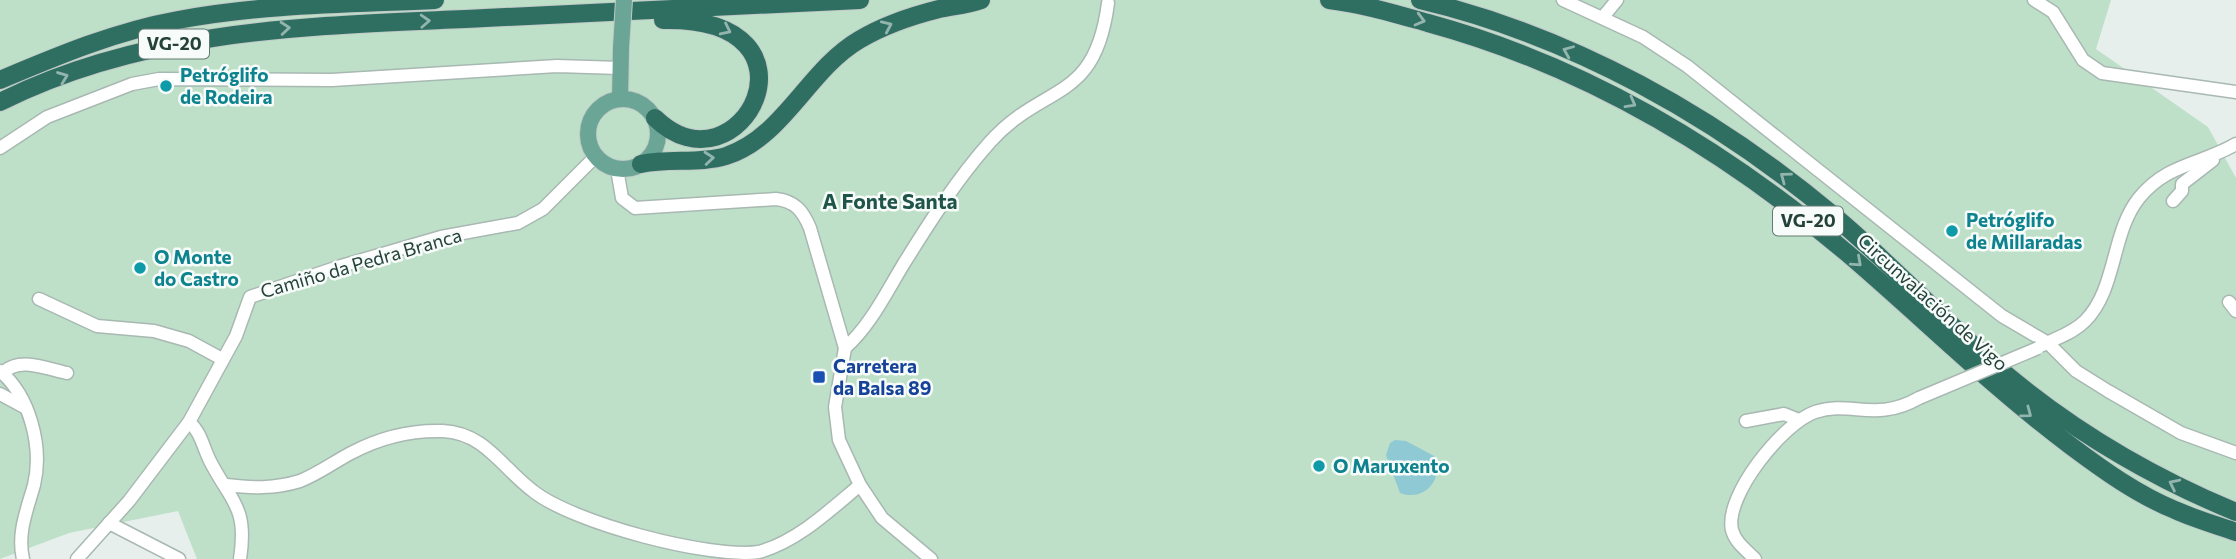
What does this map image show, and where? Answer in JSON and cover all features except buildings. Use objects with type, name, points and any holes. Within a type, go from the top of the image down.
[{"type":"highway","points":[[177,20],[209,8],[268,0]]},
{"type":"highway","name":"VG-20","points":[[0,80],[105,39],[177,20],[271,8],[435,0]]},
{"type":"highway","name":"VG-20","points":[[0,102],[90,67],[164,46],[282,27],[860,0]]},
{"type":"highway","points":[[641,164],[725,156],[746,148],[784,114],[819,73],[856,41],[902,19],[981,0]]},
{"type":"highway","name":"Circunvalación de Vigo","points":[[1329,0],[1458,31],[1550,64],[1604,88],[1693,138],[1769,189],[1848,254],[2017,405],[2108,473],[2174,510],[2236,532]]},
{"type":"highway","name":"Circunvalación de Vigo","points":[[1420,0],[1524,33],[1592,61],[1706,122],[1762,159],[1835,217],[2007,376],[2058,415],[2131,462],[2236,512]]},
{"type":"highway","points":[[513,17],[544,23],[705,22],[733,33],[748,46],[757,68],[758,88],[752,107],[736,127],[715,137],[689,138],[665,128],[655,118]]},
{"type":"main road","points":[[620,99],[624,0]]},
{"type":"main road","points":[[620,99],[644,106],[655,118],[658,140],[652,154],[641,164],[617,169],[596,156],[588,137],[590,124],[601,107],[620,99]]},
{"type":"street","points":[[1563,0],[1603,17],[1687,66],[2002,316],[2076,371],[2181,433],[2236,453]]},
{"type":"street","points":[[1603,17],[1617,0]]},
{"type":"street","points":[[2039,1],[2053,12],[2083,60],[2102,74],[2236,92]]},
{"type":"street","points":[[845,348],[870,320],[922,233],[988,144],[1014,120],[1072,83],[1090,65],[1104,33],[1108,3]]},
{"type":"street","points":[[0,148],[47,117],[132,84],[159,79],[332,80],[557,66],[620,68]]},
{"type":"street","points":[[1755,559],[1733,533],[1732,517],[1762,456],[1773,441],[1799,420],[1828,410],[1881,412],[1898,409],[2064,337],[2086,320],[2098,301],[2127,220],[2147,190],[2182,165],[2215,157],[2236,144]]},
{"type":"street","name":"Camiño da Pedra Branca","points":[[76,559],[149,478],[189,422],[236,336],[245,303],[255,293],[441,237],[518,223],[543,209],[596,156]]},
{"type":"street","points":[[2174,201],[2182,191],[2182,184],[2211,164],[2215,157]]},
{"type":"street","points":[[617,169],[622,198],[635,208],[767,199],[783,200],[796,206],[810,228],[845,348],[835,407],[836,427],[860,485],[882,518],[931,559]]},
{"type":"street","points":[[39,299],[97,326],[154,331],[189,341],[222,359]]},
{"type":"street","points":[[23,559],[21,534],[38,463],[26,408],[15,386],[2,372],[14,365],[22,365],[67,373]]},
{"type":"street","points":[[0,394],[26,408]]},
{"type":"street","points":[[1746,421],[1784,414],[1799,420]]},
{"type":"street","points":[[189,422],[198,430],[208,457],[240,511],[240,559]]},
{"type":"street","points":[[226,485],[260,488],[285,485],[312,476],[380,440],[423,431],[456,432],[483,444],[530,489],[566,513],[639,536],[732,556],[775,546],[810,525],[860,485]]},
{"type":"street","points":[[109,523],[179,559]]},
{"type":"green space","points":[[0,0],[2111,0],[2096,49],[2208,127],[2236,178],[2236,559],[197,559],[178,511],[69,533],[0,559]]},
{"type":"water","points":[[1395,440],[1406,441],[1436,457],[1437,473],[1430,487],[1424,491],[1409,495],[1400,493],[1386,455],[1390,443]]},
{"type":"place","name":"Petróglifo de Rodeira","points":[[166,86]]},
{"type":"place","name":"Petróglifo de Millaradas","points":[[1952,231]]},
{"type":"place","name":"O Monte do Castro","points":[[140,268]]},
{"type":"place","name":"Carretera da Balsa 89","points":[[819,377]]},
{"type":"place","name":"O Maruxento","points":[[1319,466]]},
{"type":"district","name":"A Fonte Santa","points":[[890,202]]}]
